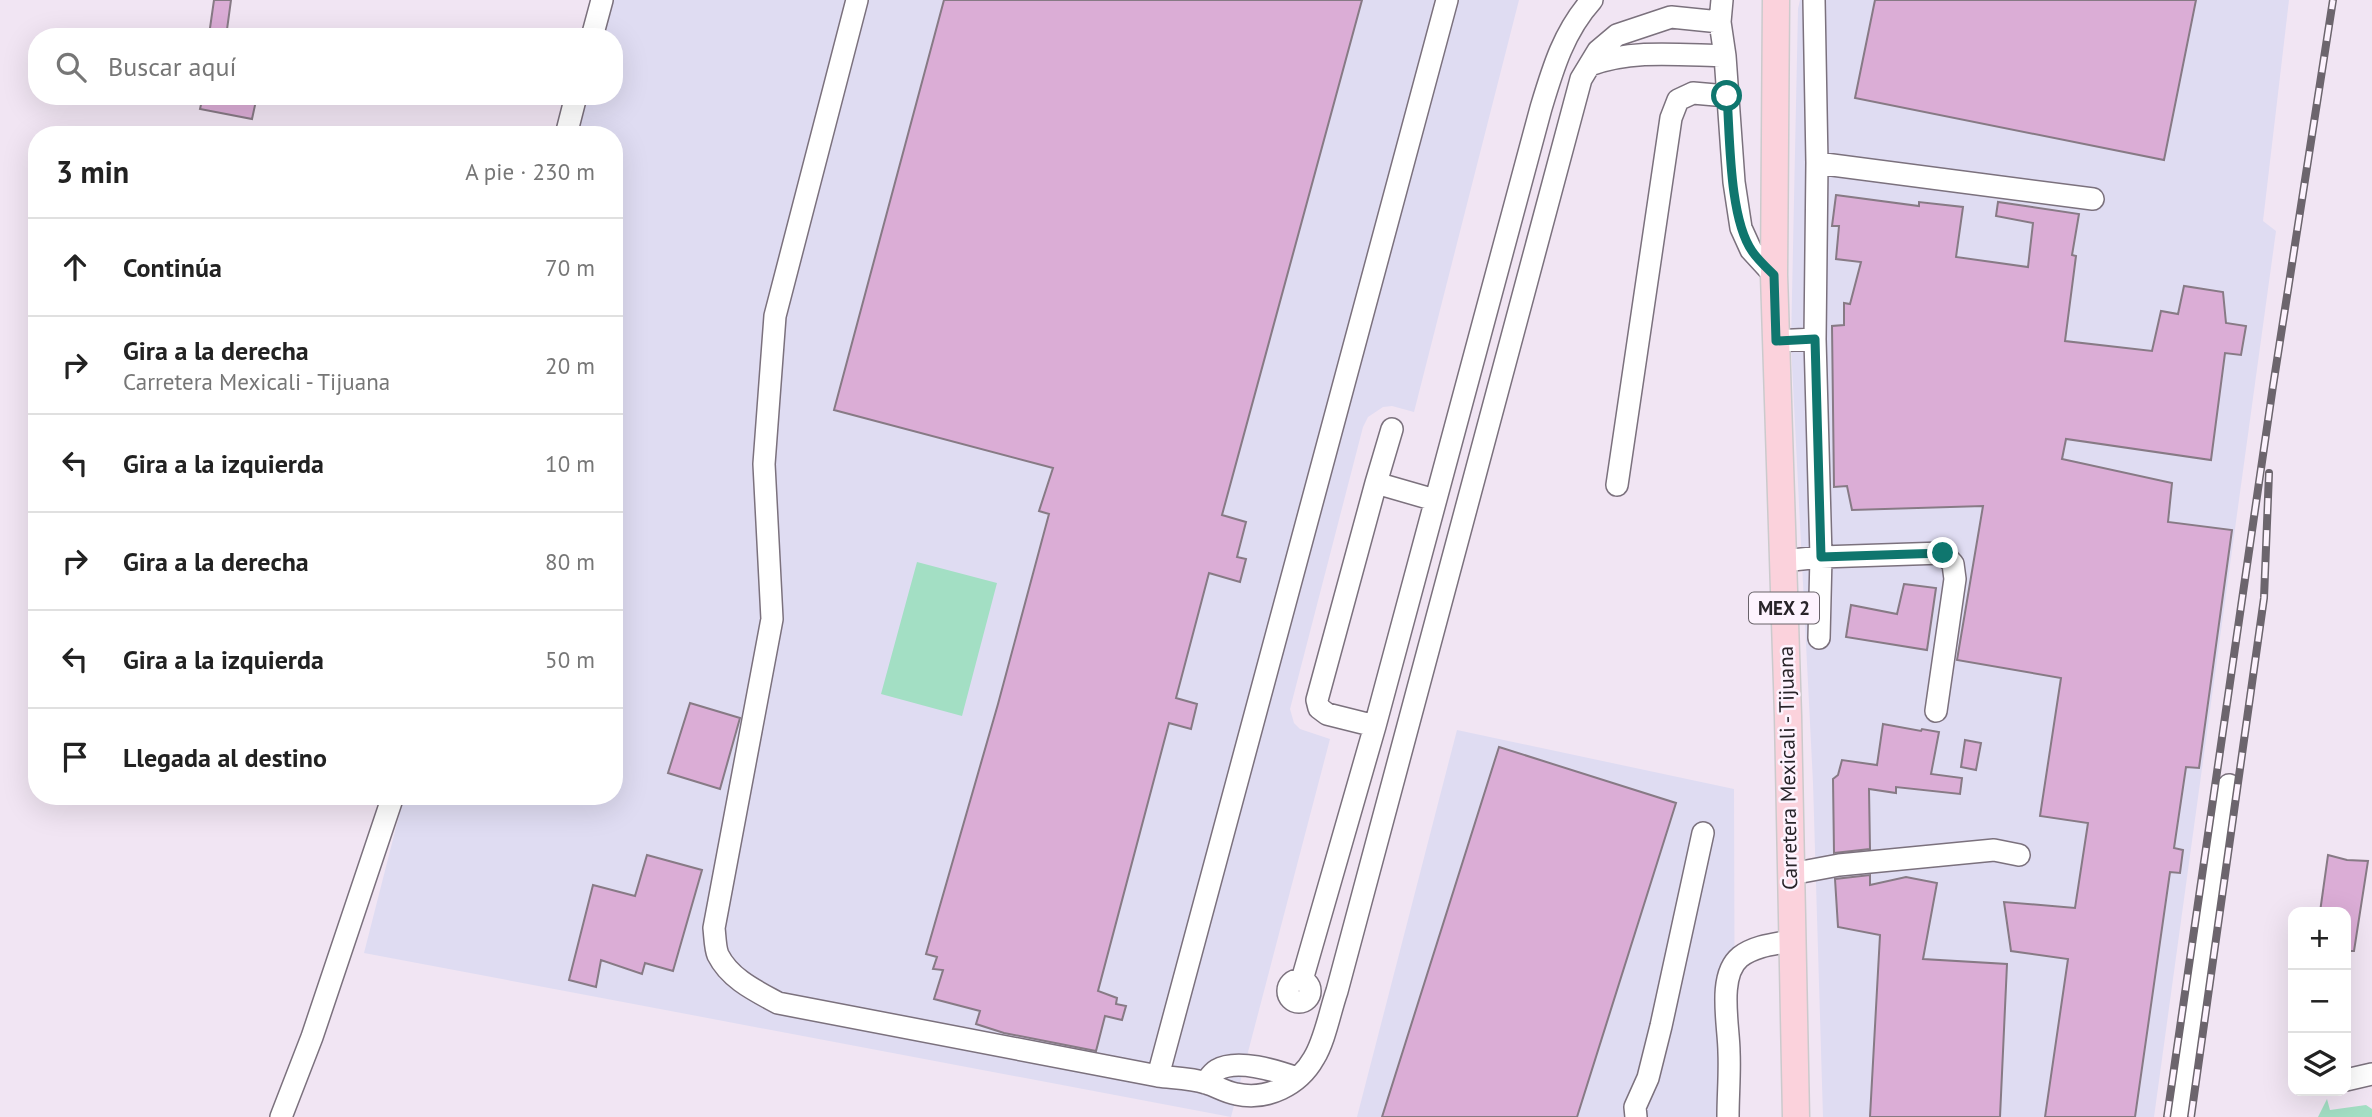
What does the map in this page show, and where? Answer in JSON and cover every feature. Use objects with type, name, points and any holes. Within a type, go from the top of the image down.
[{"type":"main road","name":"Carretera Mexicali - Tijuana","points":[[1776,0],[1774,275],[1796,1117]]},
{"type":"lane","points":[[594,28],[602,0]]},
{"type":"lane","points":[[857,0],[775,316],[764,464],[772,619],[714,928],[718,954],[729,970],[748,988],[778,1003],[1205,1083],[1236,1094],[1251,1096],[1269,1095],[1297,1078],[1314,1058],[1337,991],[1581,79],[1598,51],[1617,35],[1671,17],[1720,22]]},
{"type":"lane","points":[[1157,1076],[1447,0]]},
{"type":"lane","points":[[1303,981],[1375,726],[1550,75],[1565,37],[1578,15],[1592,0]]},
{"type":"lane","points":[[1722,0],[1720,22],[1734,182],[1741,229],[1751,250],[1774,275]]},
{"type":"lane","points":[[1814,0],[1817,163],[1815,339],[1821,557],[1819,638]]},
{"type":"lane","points":[[1590,65],[1607,59],[1646,54],[1725,56]]},
{"type":"lane","points":[[1617,485],[1671,118],[1678,100],[1693,93],[1727,96]]},
{"type":"lane","points":[[568,126],[574,105]]},
{"type":"lane","points":[[1817,163],[2093,199]]},
{"type":"lane","points":[[1776,341],[1815,339]]},
{"type":"lane","points":[[1375,726],[1327,714],[1319,708],[1317,700],[1391,429]]},
{"type":"lane","points":[[1376,483],[1436,500]]},
{"type":"lane","points":[[1783,561],[1943,553],[1953,564],[1955,579],[1936,710]]},
{"type":"lane","points":[[2181,1117],[2229,785]]},
{"type":"lane","points":[[281,1117],[312,1037],[390,805]]},
{"type":"lane","points":[[1636,1117],[1635,1107],[1648,1078],[1661,1026],[1703,833]]},
{"type":"lane","points":[[1791,874],[1839,866],[1994,850],[2019,855]]},
{"type":"lane","points":[[1728,1117],[1729,1050],[1725,1003],[1728,977],[1738,958],[1756,948],[1791,941]]},
{"type":"lane","points":[[1205,1083],[1218,1069],[1229,1066],[1273,1070],[1297,1078]]},
{"type":"lane","points":[[2351,1079],[2372,1074]]},
{"type":"shaded area","points":[[613,0],[1519,0],[1414,412],[1392,406],[1383,407],[1368,417],[1363,427],[1290,709],[1294,723],[1300,729],[1330,739],[1231,1117],[364,953],[402,805],[623,805],[623,126],[580,126],[586,105],[623,105],[623,28],[605,28]]},
{"type":"shaded area","points":[[1800,0],[2289,0],[2263,221],[2276,231],[2154,1117],[1823,1117],[1813,783],[1791,344]]},
{"type":"shaded area","points":[[1457,730],[1734,789],[1735,1117],[1357,1117]]},
{"type":"green space","points":[[917,562],[997,583],[962,716],[881,694]]},
{"type":"green space","points":[[2327,1099],[2330,1110],[2366,1105],[2372,1109],[2372,1117],[2318,1117]]},
{"type":"building","points":[[214,0],[231,0],[227,28],[210,28]]},
{"type":"building","points":[[944,0],[1362,0],[1222,515],[1246,522],[1237,557],[1246,559],[1240,582],[1209,573],[1176,698],[1197,704],[1191,729],[1169,723],[1098,991],[1117,998],[1116,1004],[1126,1006],[1122,1020],[1105,1016],[1096,1051],[1004,1033],[976,1024],[980,1011],[934,999],[943,970],[933,969],[937,957],[926,954],[1049,514],[1039,511],[1053,468],[834,410]]},
{"type":"building","points":[[1875,0],[2196,0],[2164,160],[1855,98]]},
{"type":"building","points":[[201,105],[255,105],[252,119],[200,109]]},
{"type":"building","points":[[1836,195],[1919,206],[1919,202],[1963,207],[1956,257],[2028,267],[2033,223],[1996,216],[1998,202],[2079,214],[2072,255],[2076,256],[2065,341],[2152,351],[2161,311],[2178,314],[2184,286],[2223,292],[2226,323],[2246,326],[2241,355],[2225,353],[2211,460],[2066,439],[2062,459],[2172,483],[2168,522],[2232,530],[2199,768],[2186,767],[2174,848],[2183,850],[2180,873],[2170,872],[2135,1117],[2045,1117],[2068,959],[2011,951],[2004,902],[2075,908],[2088,823],[2040,816],[2061,678],[1957,660],[1983,506],[1852,510],[1847,486],[1834,487],[1832,326],[1844,325],[1844,303],[1850,304],[1861,262],[1836,259],[1839,226],[1832,226]]},
{"type":"building","points":[[1904,584],[1936,588],[1927,650],[1846,637],[1851,605],[1897,614]]},
{"type":"building","points":[[690,703],[740,718],[720,789],[668,773]]},
{"type":"building","points":[[1883,724],[1939,732],[1931,774],[1962,778],[1960,794],[1896,787],[1896,793],[1869,789],[1870,849],[1834,853],[1833,779],[1838,775],[1842,760],[1877,765]]},
{"type":"building","points":[[1965,740],[1981,743],[1976,770],[1961,767]]},
{"type":"building","points":[[1499,747],[1676,803],[1577,1117],[1382,1117]]},
{"type":"building","points":[[647,855],[702,870],[673,971],[645,963],[642,974],[601,960],[596,987],[569,980],[593,885],[635,896]]},
{"type":"building","points":[[2328,855],[2347,860],[2368,861],[2354,951],[2351,951],[2351,907],[2321,907]]},
{"type":"building","points":[[1870,875],[1870,885],[1906,877],[1937,883],[1923,959],[2007,964],[2000,1117],[1870,1117],[1880,935],[1838,927],[1835,879]]},
{"type":"railway","points":[[2167,1117],[2273,386],[2333,0]]},
{"type":"railway","points":[[2191,1117],[2264,598],[2269,473]]},
{"type":"route","points":[[1727,96],[1741,229],[1751,250],[1774,275],[1776,341],[1815,339],[1821,557],[1943,553]]}]
